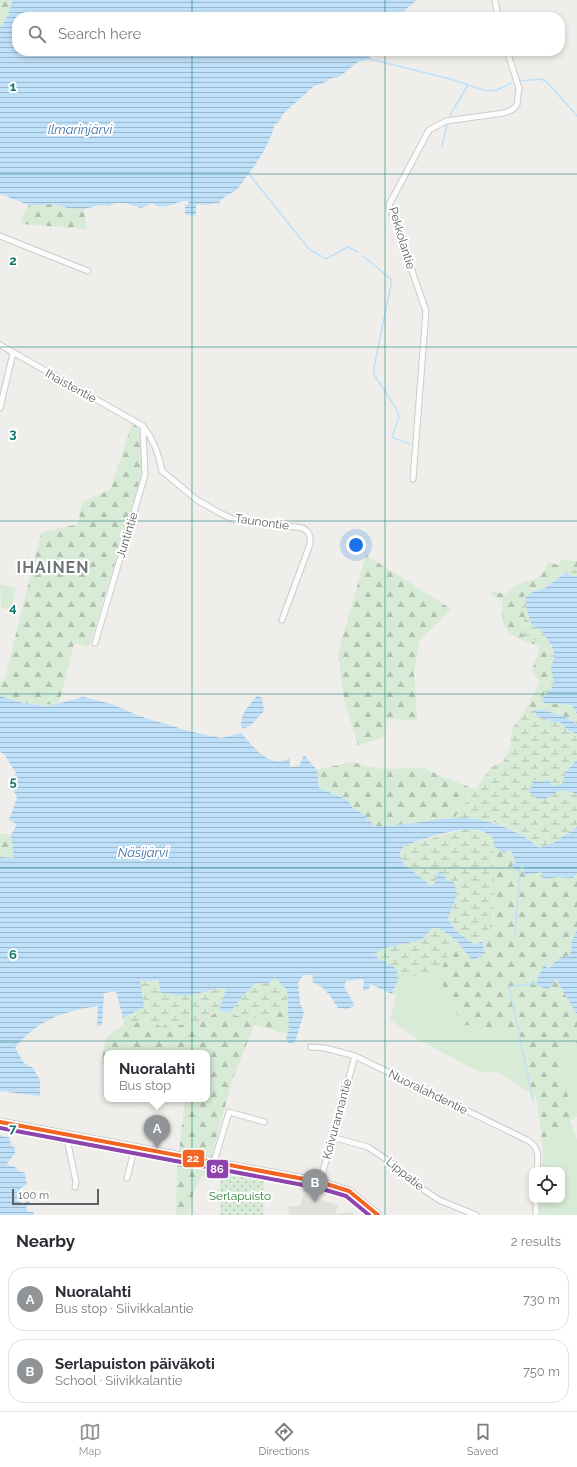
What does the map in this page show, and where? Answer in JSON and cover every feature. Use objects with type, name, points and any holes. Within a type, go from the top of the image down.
[{"type":"main road","points":[[0,1122],[320,1182],[349,1191],[378,1215]]},
{"type":"street","points":[[495,0],[497,12]]},
{"type":"street","name":"Pekkolantie","points":[[413,479],[426,311],[389,205],[429,130],[446,121],[504,113],[512,110],[517,104],[519,88],[509,56]]},
{"type":"street","points":[[0,236],[88,271]]},
{"type":"street","name":"Ihaistentie","points":[[0,345],[143,426]]},
{"type":"street","points":[[0,408],[13,353]]},
{"type":"street","name":"Taunontie","points":[[143,426],[153,440],[162,470],[197,500],[235,520],[303,528],[308,532],[310,544],[282,620]]},
{"type":"street","name":"Juntintie","points":[[95,643],[146,475],[143,426]]},
{"type":"street","name":"Nuoralahdentie","points":[[311,1047],[325,1048],[355,1056],[529,1141],[535,1146],[538,1152],[537,1167]]},
{"type":"street","name":"Koivurannantie","points":[[320,1182],[355,1056]]},
{"type":"street","points":[[214,1162],[229,1112],[264,1122]]},
{"type":"street","points":[[66,1134],[76,1182],[75,1187]]},
{"type":"street","name":"Lippatie","points":[[332,1137],[368,1148],[393,1164],[415,1184],[439,1200],[476,1215]]},
{"type":"street","points":[[127,1178],[135,1147]]},
{"type":"street","points":[[536,1203],[536,1215]]},
{"type":"shaded area","points":[[304,1194],[323,1198],[322,1200],[338,1205],[335,1214],[352,1212],[353,1215],[289,1215],[288,1206],[300,1206]]},
{"type":"green space","points":[[0,0],[13,0],[9,13],[0,28]]},
{"type":"green space","points":[[44,203],[84,209],[87,229],[21,224],[23,214],[29,205]]},
{"type":"green space","points":[[132,423],[140,429],[142,473],[89,647],[74,643],[59,703],[36,705],[0,696],[0,683],[5,678],[41,533],[78,524],[82,502],[110,490]]},
{"type":"green space","points":[[366,555],[451,609],[420,640],[414,672],[417,720],[386,719],[383,738],[358,745],[344,700],[338,653]]},
{"type":"green space","points":[[561,560],[577,561],[577,570],[558,572],[544,584],[532,590],[521,607],[526,616],[520,628],[548,645],[550,653],[548,668],[550,682],[541,700],[544,703],[572,705],[577,714],[577,724],[568,718],[541,709],[526,709],[540,682],[532,671],[540,646],[515,637],[506,629],[503,623],[502,601],[490,594],[493,591],[505,594],[517,585],[537,579],[542,574],[548,562],[558,565]]},
{"type":"green space","points":[[577,570],[577,576],[571,576],[565,572],[545,588],[533,592],[528,614],[532,625],[541,630],[552,646],[555,656],[551,667],[554,685],[543,697],[550,682],[548,668],[550,653],[548,645],[523,636],[520,628],[526,616],[521,607],[524,596],[544,584],[558,572]]},
{"type":"green space","points":[[0,584],[16,588],[11,611],[1,607]]},
{"type":"green space","points":[[526,709],[536,710],[536,716],[553,722],[560,722],[568,730],[577,734],[577,760],[566,771],[563,784],[553,786],[550,794],[564,791],[577,795],[577,827],[553,843],[539,848],[521,834],[498,824],[483,820],[455,817],[492,766],[503,762],[510,747],[513,727]]},
{"type":"green space","points":[[351,762],[382,769],[425,768],[442,777],[475,789],[455,817],[393,826],[375,826],[360,812],[353,809],[348,800],[319,788],[317,770]]},
{"type":"green space","points":[[467,829],[489,834],[494,838],[494,912],[485,937],[475,945],[455,930],[448,918],[453,908],[437,880],[431,886],[401,861],[400,852],[405,845]]},
{"type":"green space","points":[[0,833],[11,835],[15,858],[0,857]]},
{"type":"green space","points":[[493,846],[504,853],[511,850],[516,862],[524,867],[524,876],[541,872],[545,879],[558,877],[573,878],[577,873],[577,929],[571,944],[572,950],[568,956],[559,958],[548,970],[545,964],[537,980],[537,986],[542,987],[556,979],[577,1015],[577,1043],[554,1049],[564,1086],[577,1116],[542,1140],[536,1097],[532,1095],[517,1027],[500,1028],[465,1025],[443,994],[442,967],[456,940],[463,949],[485,953],[482,941],[494,919]]},
{"type":"green space","points":[[433,928],[439,928],[456,940],[442,967],[397,982],[397,970],[374,954],[385,948],[421,940]]},
{"type":"green space","points":[[442,967],[443,994],[517,1026],[532,1095],[500,1073],[478,1071],[419,1040],[390,1020],[396,996],[392,994],[397,982]]},
{"type":"green space","points":[[273,977],[287,990],[288,1007],[274,1013],[251,1018],[237,1016],[231,1012],[239,1000],[249,990]]},
{"type":"green space","points":[[158,979],[161,993],[206,991],[220,988],[226,990],[219,1011],[203,1020],[164,1028],[147,1020],[125,1025],[123,1018],[129,1016],[140,980],[150,981]]},
{"type":"green space","points":[[288,1007],[288,1034],[254,1025],[232,1081],[211,1159],[179,1152],[185,1102],[210,1102],[210,1050],[104,1050],[104,1064],[101,1064],[106,1038],[125,1025],[147,1020],[164,1028],[203,1020],[219,1011],[231,1012],[236,1016],[275,1013]]},
{"type":"green space","points":[[577,1043],[577,1115],[564,1086],[554,1049]]},
{"type":"green space","points":[[570,1120],[577,1140],[577,1215],[540,1215],[540,1203],[565,1203],[565,1167],[542,1167],[542,1140]]},
{"type":"green space","points":[[177,1164],[213,1171],[214,1174],[203,1175],[197,1184],[193,1194],[189,1215],[176,1215]]},
{"type":"green space","name":"Serlapuisto","points":[[220,1173],[264,1181],[263,1215],[220,1215]]},
{"type":"water","name":"Ilmarinjärvi","points":[[13,0],[417,0],[404,12],[12,12],[12,56],[370,56],[370,59],[358,62],[339,77],[331,78],[326,82],[314,86],[283,114],[279,122],[275,124],[263,153],[240,186],[219,203],[204,205],[199,204],[196,206],[196,214],[193,216],[185,214],[185,206],[189,203],[188,201],[161,207],[152,203],[141,208],[125,203],[115,203],[109,206],[100,205],[84,209],[68,208],[54,204],[29,205],[0,194],[0,28],[8,15]]},
{"type":"water","points":[[566,572],[571,576],[577,576],[577,714],[572,705],[544,703],[541,700],[554,685],[551,667],[555,656],[552,646],[541,630],[532,625],[525,598],[533,592],[545,588]]},
{"type":"water","name":"Näsijärvi","points":[[0,696],[23,703],[48,706],[83,697],[112,704],[139,716],[189,731],[221,738],[241,733],[256,750],[268,759],[282,761],[290,758],[290,767],[299,766],[304,755],[317,770],[319,788],[348,800],[353,809],[360,812],[375,826],[454,818],[476,819],[500,825],[522,835],[539,848],[553,843],[577,827],[577,873],[573,878],[558,877],[544,879],[541,872],[524,876],[524,867],[521,866],[518,872],[512,866],[516,862],[511,850],[504,853],[493,846],[494,838],[485,833],[474,830],[451,832],[405,845],[400,852],[401,861],[431,886],[437,880],[436,874],[442,871],[447,880],[454,882],[457,894],[448,919],[455,930],[475,945],[482,941],[485,953],[473,961],[456,940],[439,928],[433,928],[421,940],[385,948],[374,954],[379,959],[397,970],[397,982],[392,994],[370,984],[369,989],[363,991],[364,981],[361,979],[346,981],[344,986],[355,1006],[347,1009],[338,1008],[321,986],[312,982],[313,975],[303,975],[298,983],[300,1003],[304,1013],[295,1042],[289,1043],[286,1039],[289,1029],[287,990],[274,977],[268,984],[257,983],[242,996],[231,1012],[219,1011],[226,989],[220,988],[186,996],[161,993],[158,979],[150,981],[140,980],[144,1007],[123,1018],[116,991],[104,993],[102,1025],[97,1026],[98,1006],[74,1011],[52,1018],[32,1030],[23,1038],[15,1048],[24,1063],[33,1068],[40,1080],[40,1096],[0,1091],[0,857],[14,858],[11,835],[17,824],[9,820],[17,798],[11,784],[16,773],[4,754],[0,752]]},
{"type":"water","points":[[257,696],[262,698],[264,711],[250,726],[244,728],[241,727],[242,718],[248,706]]},
{"type":"water","points":[[541,709],[568,718],[577,724],[577,734],[568,730],[560,722],[553,722],[536,716],[536,710]]},
{"type":"water","points":[[577,760],[577,795],[570,792],[559,791],[547,798],[539,799],[529,792],[534,780],[541,782],[548,780],[553,786],[562,784],[566,771]]},
{"type":"water","points":[[577,929],[577,1015],[556,979],[548,989],[537,986],[537,980],[545,963],[548,970],[559,958],[568,956],[572,950],[571,944]]},
{"type":"water","points":[[0,1135],[10,1138],[11,1145],[15,1148],[15,1154],[7,1163],[9,1166],[14,1166],[18,1171],[25,1173],[27,1184],[20,1189],[21,1193],[18,1197],[19,1202],[24,1203],[28,1201],[30,1203],[26,1207],[28,1212],[33,1212],[35,1215],[0,1215]]},
{"type":"waterway","points":[[370,59],[450,79],[486,91],[497,90],[511,83]]},
{"type":"waterway","points":[[520,81],[540,79],[546,81],[577,116]]},
{"type":"waterway","points":[[450,115],[468,85]]},
{"type":"waterway","points":[[442,146],[447,125]]},
{"type":"waterway","points":[[249,174],[309,249],[326,259],[348,247],[358,252]]},
{"type":"waterway","points":[[363,256],[392,280],[374,367],[374,374],[397,410],[399,417],[392,437],[410,444]]},
{"type":"waterway","points":[[515,936],[520,869]]},
{"type":"waterway","points":[[533,1100],[509,987],[537,983]]},
{"type":"transit line","name":"22","points":[[0,1122],[320,1182],[349,1191],[378,1215]]},
{"type":"transit line","name":"86","points":[[0,1128],[319,1188],[346,1196],[369,1215]]},
{"type":"place","name":"Nuoralahti","points":[[157,1148]]},
{"type":"place","name":"Serlapuiston päiväkoti","points":[[315,1202]]},
{"type":"district","name":"IHAINEN","points":[[53,567]]}]
